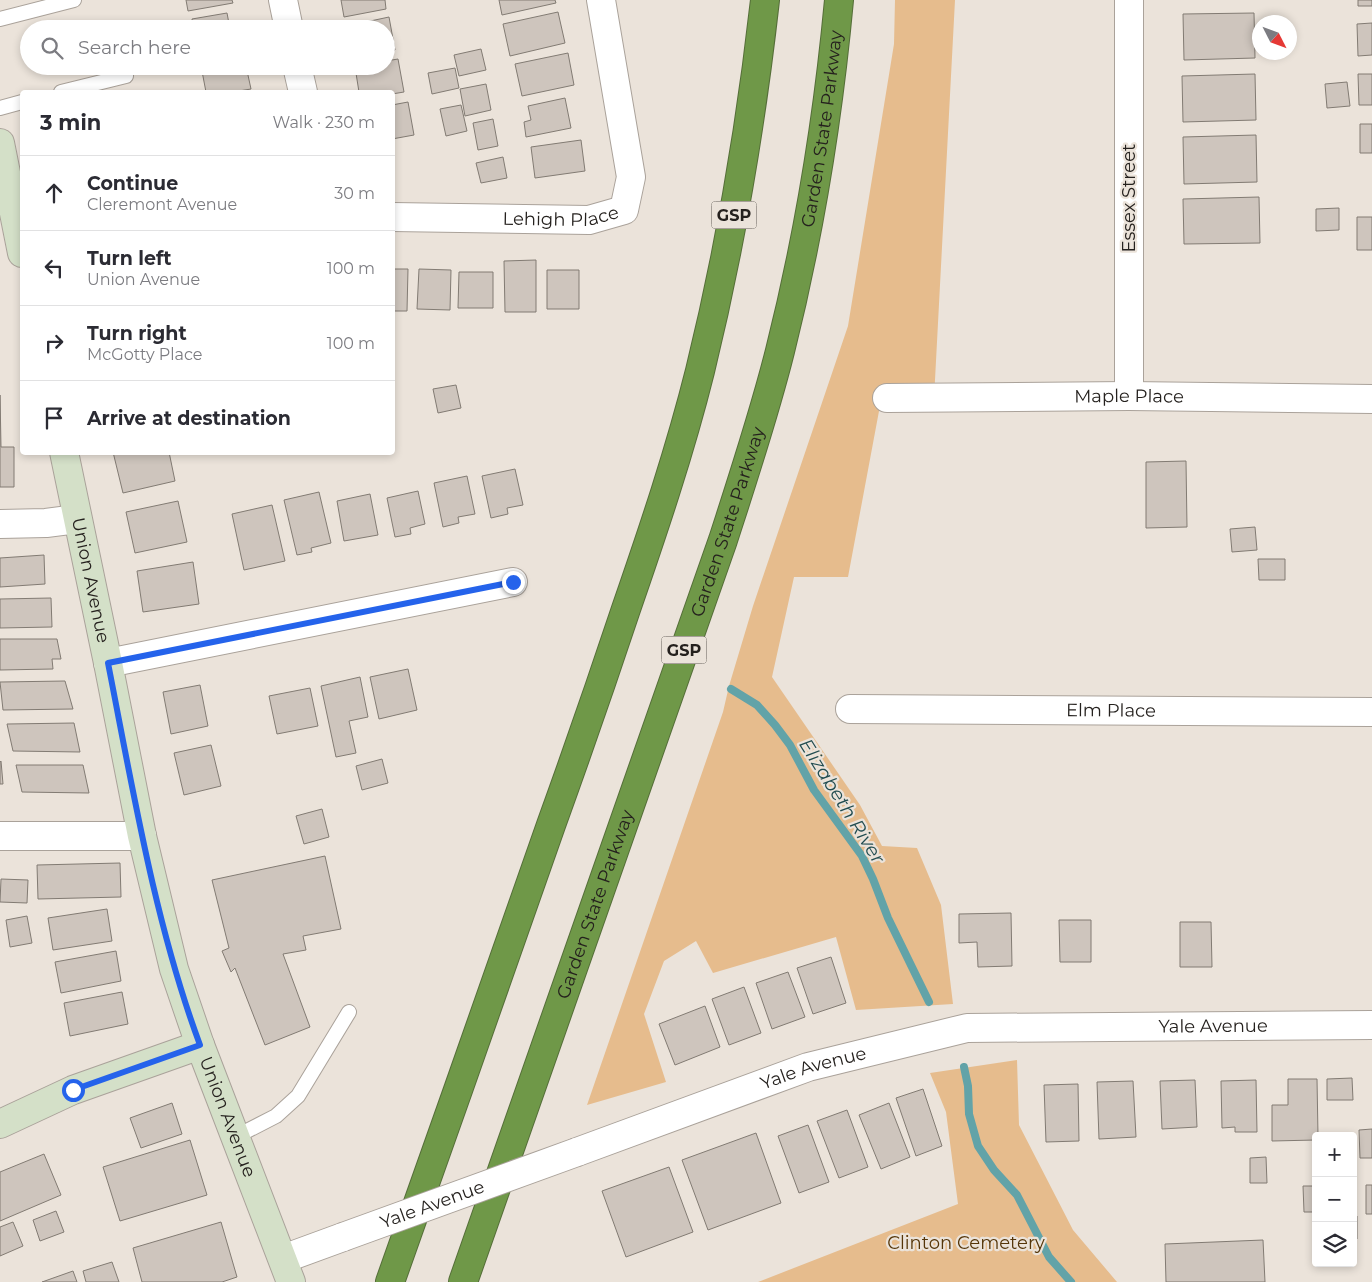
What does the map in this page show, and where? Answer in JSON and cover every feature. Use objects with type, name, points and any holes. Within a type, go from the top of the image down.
[{"type":"highway","name":"GSP","points":[[390,1282],[576,755],[643,560],[672,468],[699,374],[722,279],[741,177],[765,0]]},
{"type":"highway","name":"Garden State Parkway","points":[[463,1282],[720,550],[754,445],[780,352],[802,256],[820,160],[833,64],[839,0]]},
{"type":"main road","points":[[0,143],[20,243]]},
{"type":"main road","name":"Union Avenue","points":[[65,455],[142,836],[174,968],[200,1045],[287,1271]]},
{"type":"main road","points":[[0,1124],[73,1090],[200,1045]]},
{"type":"street","points":[[283,0],[287,20]]},
{"type":"street","name":"Lehigh Place","points":[[395,217],[590,220],[624,210],[631,177],[601,0]]},
{"type":"street","name":"Essex Street","points":[[1129,0],[1129,396]]},
{"type":"street","points":[[299,75],[303,90]]},
{"type":"street","name":"Maple Place","points":[[887,398],[1129,396],[1372,399]]},
{"type":"street","points":[[0,524],[46,523],[77,519]]},
{"type":"street","points":[[108,663],[513,582]]},
{"type":"street","name":"Elm Place","points":[[850,708],[1372,712]]},
{"type":"street","points":[[0,836],[142,836]]},
{"type":"street","name":"Yale Avenue","points":[[287,1271],[343,1237],[808,1067],[967,1028],[1372,1025]]},
{"type":"lane","points":[[0,19],[74,0]]},
{"type":"lane","points":[[69,90],[126,76]]},
{"type":"lane","points":[[0,108],[20,103]]},
{"type":"lane","points":[[235,1137],[276,1116],[298,1096],[349,1012]]},
{"type":"green space","points":[[895,0],[955,0],[934,399],[882,395],[848,577],[794,577],[772,677],[860,805],[882,846],[917,848],[941,905],[953,1004],[856,1010],[836,937],[713,973],[696,941],[664,961],[644,1014],[666,1082],[587,1105],[723,712],[753,606],[848,326],[894,44]]},
{"type":"green space","name":"Clinton Cemetery","points":[[1017,1060],[1019,1125],[1073,1230],[1117,1282],[758,1282],[958,1204],[946,1112],[930,1073]]},
{"type":"building","points":[[186,0],[232,0],[233,3],[188,11]]},
{"type":"building","points":[[341,0],[385,0],[386,9],[344,17]]},
{"type":"building","points":[[499,0],[555,0],[556,3],[502,15]]},
{"type":"building","points":[[1358,0],[1372,0],[1372,6],[1358,6]]},
{"type":"building","points":[[558,12],[565,43],[510,56],[503,24]]},
{"type":"building","points":[[227,13],[228,20],[192,20]]},
{"type":"building","points":[[1254,13],[1252,15],[1252,58],[1184,60],[1183,14]]},
{"type":"building","points":[[389,17],[390,20],[375,20]]},
{"type":"building","points":[[1372,23],[1372,55],[1358,56],[1357,24]]},
{"type":"building","points":[[481,49],[486,70],[459,76],[454,55]]},
{"type":"building","points":[[568,53],[574,85],[522,96],[515,64]]},
{"type":"building","points":[[398,59],[404,92],[395,94],[395,90],[359,90],[356,75],[395,75],[395,60]]},
{"type":"building","points":[[455,68],[459,88],[432,94],[428,73]]},
{"type":"building","points":[[1255,74],[1256,120],[1183,122],[1182,76]]},
{"type":"building","points":[[1358,74],[1372,74],[1372,105],[1359,105]]},
{"type":"building","points":[[203,75],[248,75],[251,89],[245,90],[206,90]]},
{"type":"building","points":[[1347,82],[1350,106],[1327,108],[1325,84]]},
{"type":"building","points":[[486,84],[491,110],[465,116],[460,89]]},
{"type":"building","points":[[565,98],[571,128],[526,137],[524,122],[531,120],[528,106]]},
{"type":"building","points":[[408,102],[414,135],[395,138],[395,104]]},
{"type":"building","points":[[461,105],[467,131],[446,136],[440,109]]},
{"type":"building","points":[[493,119],[498,146],[478,150],[473,123]]},
{"type":"building","points":[[1360,124],[1372,124],[1372,153],[1360,153]]},
{"type":"building","points":[[1256,135],[1257,182],[1184,184],[1183,137]]},
{"type":"building","points":[[581,140],[585,171],[535,178],[531,147]]},
{"type":"building","points":[[503,157],[507,178],[481,183],[476,163]]},
{"type":"building","points":[[1259,197],[1260,243],[1184,244],[1183,199]]},
{"type":"building","points":[[1339,208],[1339,230],[1316,231],[1316,209]]},
{"type":"building","points":[[1357,217],[1372,217],[1372,250],[1357,250]]},
{"type":"building","points":[[536,260],[536,312],[505,312],[504,261]]},
{"type":"building","points":[[395,269],[408,269],[407,311],[395,311]]},
{"type":"building","points":[[419,269],[451,270],[450,310],[417,309]]},
{"type":"building","points":[[547,270],[579,270],[579,309],[547,309]]},
{"type":"building","points":[[459,272],[493,272],[493,308],[458,308]]},
{"type":"building","points":[[456,385],[461,408],[438,413],[433,389]]},
{"type":"building","points":[[0,395],[1,447],[14,447],[14,487],[0,487]]},
{"type":"building","points":[[114,455],[170,455],[175,481],[123,493]]},
{"type":"building","points":[[1186,461],[1187,527],[1146,528],[1146,462]]},
{"type":"building","points":[[515,469],[523,505],[507,508],[508,514],[491,518],[482,476]]},
{"type":"building","points":[[467,476],[475,514],[458,517],[459,523],[443,527],[434,483]]},
{"type":"building","points":[[418,491],[425,524],[410,528],[411,534],[395,537],[387,498]]},
{"type":"building","points":[[319,492],[331,543],[311,548],[312,552],[297,555],[284,500]]},
{"type":"building","points":[[370,494],[378,535],[344,541],[337,501]]},
{"type":"building","points":[[178,501],[187,542],[135,553],[126,512]]},
{"type":"building","points":[[272,505],[285,561],[244,570],[232,514]]},
{"type":"building","points":[[1255,527],[1257,550],[1232,552],[1230,529]]},
{"type":"building","points":[[44,555],[45,584],[0,587],[0,558]]},
{"type":"building","points":[[1258,559],[1285,559],[1285,580],[1259,580]]},
{"type":"building","points":[[193,562],[199,604],[143,612],[137,571]]},
{"type":"building","points":[[51,598],[52,627],[0,628],[0,599]]},
{"type":"building","points":[[0,639],[57,639],[61,659],[52,659],[53,669],[0,670]]},
{"type":"building","points":[[408,669],[417,710],[379,719],[370,677]]},
{"type":"building","points":[[360,677],[368,717],[349,721],[356,753],[336,757],[321,686]]},
{"type":"building","points":[[65,681],[73,709],[3,710],[0,682]]},
{"type":"building","points":[[200,685],[208,726],[171,734],[163,692]]},
{"type":"building","points":[[310,688],[318,726],[277,734],[269,696]]},
{"type":"building","points":[[74,723],[80,752],[13,751],[7,724]]},
{"type":"building","points":[[211,745],[221,786],[184,795],[174,753]]},
{"type":"building","points":[[382,759],[388,783],[362,790],[356,766]]},
{"type":"building","points":[[1,761],[3,784],[0,784]]},
{"type":"building","points":[[16,765],[83,765],[89,793],[22,792]]},
{"type":"building","points":[[322,809],[329,837],[304,844],[296,816]]},
{"type":"building","points":[[325,856],[341,929],[303,936],[306,950],[283,954],[310,1027],[265,1045],[235,968],[231,972],[222,951],[229,948],[212,880]]},
{"type":"building","points":[[120,863],[121,897],[38,899],[37,865]]},
{"type":"building","points":[[1,879],[28,880],[27,903],[0,902]]},
{"type":"building","points":[[107,909],[112,941],[53,950],[48,918]]},
{"type":"building","points":[[1011,913],[1012,966],[978,967],[977,942],[959,943],[959,914]]},
{"type":"building","points":[[27,916],[32,943],[10,947],[6,920]]},
{"type":"building","points":[[1059,920],[1091,920],[1091,962],[1060,962]]},
{"type":"building","points":[[1180,922],[1211,922],[1212,967],[1180,967]]},
{"type":"building","points":[[116,951],[121,981],[61,993],[55,962]]},
{"type":"building","points":[[831,957],[846,1003],[813,1014],[797,968]]},
{"type":"building","points":[[788,972],[805,1017],[772,1029],[756,983]]},
{"type":"building","points":[[744,987],[761,1033],[729,1045],[712,999]]},
{"type":"building","points":[[122,992],[128,1024],[70,1036],[64,1003]]},
{"type":"building","points":[[705,1006],[720,1047],[675,1065],[659,1024]]},
{"type":"building","points":[[1352,1078],[1353,1100],[1327,1100],[1327,1079]]},
{"type":"building","points":[[1288,1079],[1317,1079],[1318,1132],[1312,1132],[1312,1140],[1272,1141],[1272,1105],[1288,1105]]},
{"type":"building","points":[[1195,1080],[1197,1127],[1162,1129],[1160,1081]]},
{"type":"building","points":[[1256,1080],[1257,1132],[1235,1132],[1235,1127],[1222,1128],[1221,1081]]},
{"type":"building","points":[[1133,1081],[1136,1137],[1099,1139],[1097,1082]]},
{"type":"building","points":[[1078,1084],[1079,1141],[1046,1142],[1044,1085]]},
{"type":"building","points":[[923,1089],[942,1146],[916,1156],[896,1098]]},
{"type":"building","points":[[172,1103],[182,1134],[141,1148],[130,1118]]},
{"type":"building","points":[[889,1103],[910,1157],[881,1169],[859,1115]]},
{"type":"building","points":[[847,1110],[868,1167],[839,1178],[817,1121]]},
{"type":"building","points":[[808,1125],[829,1182],[799,1193],[778,1136]]},
{"type":"building","points":[[1372,1129],[1372,1158],[1360,1158],[1359,1130]]},
{"type":"building","points":[[756,1133],[781,1203],[708,1230],[682,1160]]},
{"type":"building","points":[[190,1140],[207,1195],[120,1221],[103,1167]]},
{"type":"building","points":[[44,1154],[61,1195],[0,1221],[0,1172]]},
{"type":"building","points":[[1266,1157],[1267,1183],[1250,1183],[1250,1158]]},
{"type":"building","points":[[669,1167],[693,1232],[626,1257],[602,1191]]},
{"type":"building","points":[[1366,1185],[1372,1185],[1372,1214],[1366,1214]]},
{"type":"building","points":[[1303,1186],[1312,1186],[1312,1212],[1304,1212]]},
{"type":"building","points":[[56,1211],[64,1232],[40,1241],[33,1220]]},
{"type":"building","points":[[13,1222],[23,1246],[0,1256],[0,1227]]},
{"type":"building","points":[[221,1222],[237,1277],[222,1282],[142,1282],[133,1248]]},
{"type":"building","points":[[1263,1240],[1265,1282],[1166,1282],[1165,1244]]},
{"type":"building","points":[[112,1262],[119,1282],[86,1282],[83,1271]]},
{"type":"building","points":[[73,1271],[77,1282],[42,1282]]},
{"type":"waterway","name":"Elizabeth River","points":[[731,689],[757,705],[775,725],[790,745],[814,790],[862,856],[888,918],[929,1002]]},
{"type":"waterway","name":"Elizabeth River","points":[[964,1067],[968,1086],[969,1114],[978,1146],[994,1170],[1017,1195],[1049,1257],[1071,1282]]},
{"type":"route","points":[[73,1090],[200,1045],[174,968],[142,836],[108,663],[513,582]]}]
